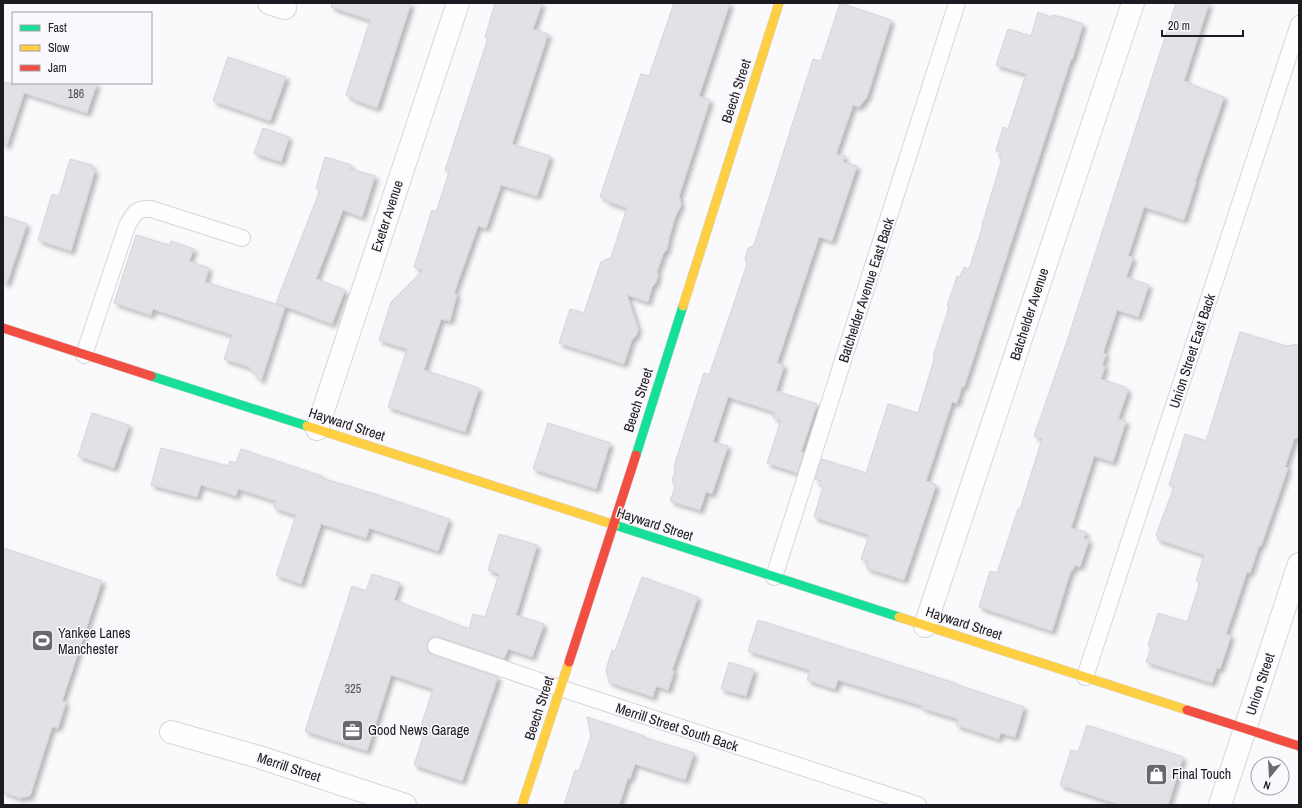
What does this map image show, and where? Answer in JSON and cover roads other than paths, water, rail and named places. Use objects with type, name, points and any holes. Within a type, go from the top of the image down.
[{"type":"street","name":"Exeter Avenue","points":[[317,429],[458,3]]},
{"type":"street","name":"Beech Street","points":[[522,805],[613,525],[779,3]]},
{"type":"street","name":"Batchelder Avenue","points":[[925,626],[1133,3]]},
{"type":"street","name":"Hayward Street","points":[[3,328],[1299,746]]},
{"type":"street","name":"Union Street","points":[[1220,805],[1299,564]]},
{"type":"street","name":"Merrill Street","points":[[172,732],[259,756],[406,805]]},
{"type":"lane","name":"Batchelder Avenue East Back","points":[[774,577],[957,3]]},
{"type":"lane","name":"Union Street East Back","points":[[1085,677],[1299,24]]},
{"type":"lane","points":[[84,354],[127,226],[135,213],[142,208],[151,209],[242,238]]},
{"type":"lane","name":"Merrill Street South Back","points":[[436,646],[918,805]]},
{"type":"place","name":"Yankee Lanes Manchester","points":[[42,641]]},
{"type":"place","name":"Good News Garage","points":[[353,730]]},
{"type":"place","name":"Final Touch","points":[[1157,774]]}]
